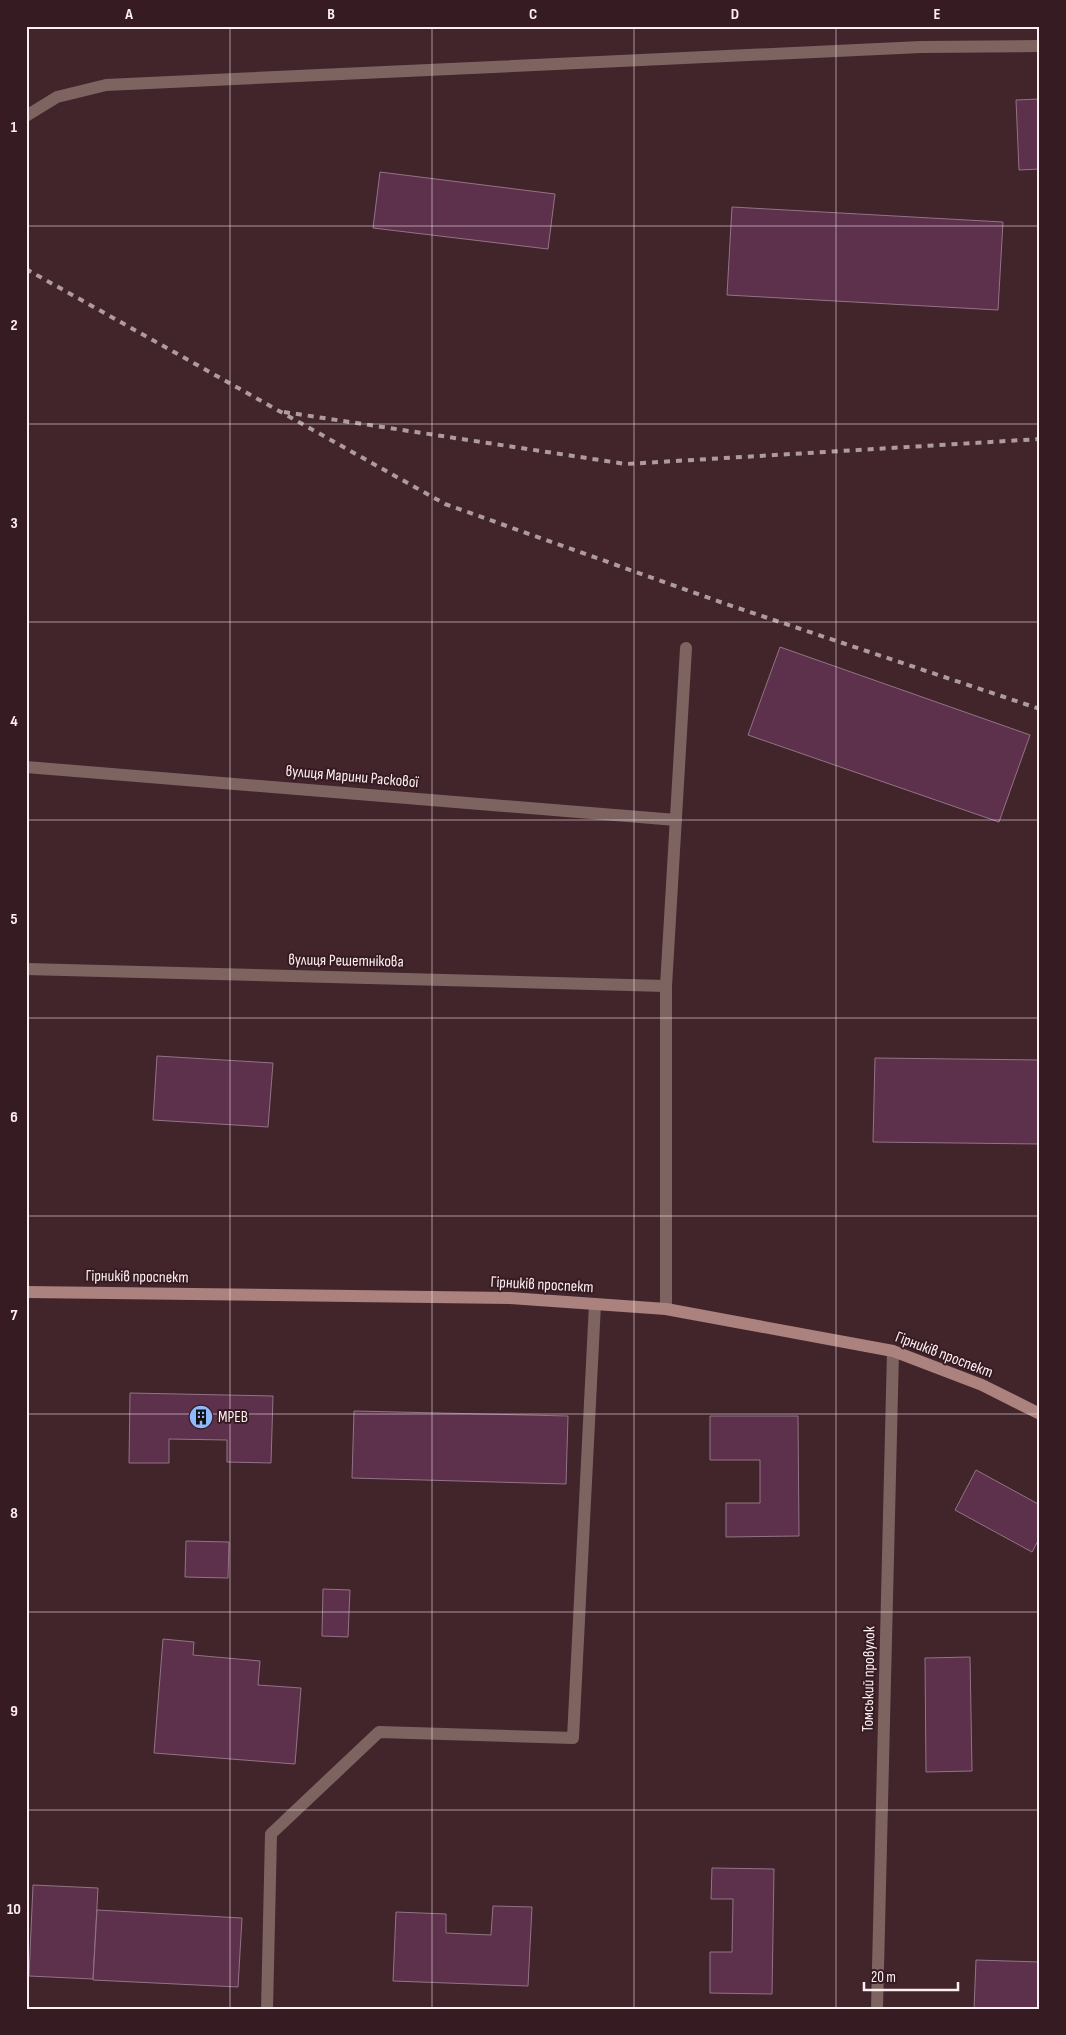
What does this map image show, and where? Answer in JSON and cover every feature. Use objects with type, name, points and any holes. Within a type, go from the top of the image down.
[{"type":"main road","name":"Гірників проспект","points":[[26,1292],[510,1298],[666,1309],[893,1351],[982,1385],[1040,1414]]},
{"type":"street","points":[[26,116],[57,96],[106,86],[911,47],[1040,46]]},
{"type":"street","points":[[666,1309],[666,986],[686,648]]},
{"type":"street","name":"вулиця Марини Раскової","points":[[26,767],[676,820]]},
{"type":"street","name":"вулиця Решетнікова","points":[[26,969],[666,986]]},
{"type":"street","points":[[267,2009],[271,1834],[379,1732],[573,1738],[595,1304]]},
{"type":"street","name":"Томський провулок","points":[[877,2009],[893,1351]]},
{"type":"building","points":[[1040,99],[1040,169],[1019,170],[1016,100]]},
{"type":"building","points":[[380,172],[555,194],[548,249],[373,228]]},
{"type":"building","points":[[732,207],[1003,222],[998,310],[727,295]]},
{"type":"building","points":[[780,647],[1030,735],[999,822],[748,735]]},
{"type":"building","points":[[157,1056],[273,1063],[268,1127],[153,1120]]},
{"type":"building","points":[[875,1058],[1040,1060],[1040,1144],[873,1142]]},
{"type":"building","points":[[26,1391],[28,1391],[26,1427]]},
{"type":"building","name":"МРЕВ","points":[[130,1393],[273,1396],[271,1463],[227,1462],[227,1440],[169,1439],[169,1463],[129,1463]]},
{"type":"building","points":[[354,1411],[568,1416],[566,1484],[352,1478]]},
{"type":"building","points":[[710,1416],[798,1416],[799,1536],[726,1537],[726,1503],[760,1503],[760,1460],[710,1460]]},
{"type":"building","points":[[976,1470],[1040,1505],[1040,1537],[1032,1552],[955,1510]]},
{"type":"building","points":[[186,1541],[229,1542],[228,1578],[185,1577]]},
{"type":"building","points":[[323,1589],[350,1590],[348,1637],[322,1636]]},
{"type":"building","points":[[163,1639],[194,1642],[193,1655],[260,1661],[258,1685],[301,1688],[295,1764],[154,1753]]},
{"type":"building","points":[[970,1657],[972,1771],[926,1772],[925,1658]]},
{"type":"building","points":[[712,1868],[774,1869],[772,1994],[710,1993],[710,1952],[732,1952],[733,1899],[711,1899]]},
{"type":"building","points":[[33,1885],[98,1888],[93,1979],[29,1976]]},
{"type":"building","points":[[493,1906],[532,1907],[528,1986],[393,1981],[396,1912],[446,1914],[446,1933],[491,1935]]},
{"type":"building","points":[[97,1910],[242,1918],[238,1987],[93,1980]]},
{"type":"building","points":[[976,1960],[1040,1962],[1040,2009],[974,2009]]},
{"type":"railway","points":[[26,269],[445,504],[723,603],[1040,709]]},
{"type":"railway","points":[[284,412],[626,464],[1040,439]]},
{"type":"place","name":"МРЕВ","points":[[201,1417]]}]
